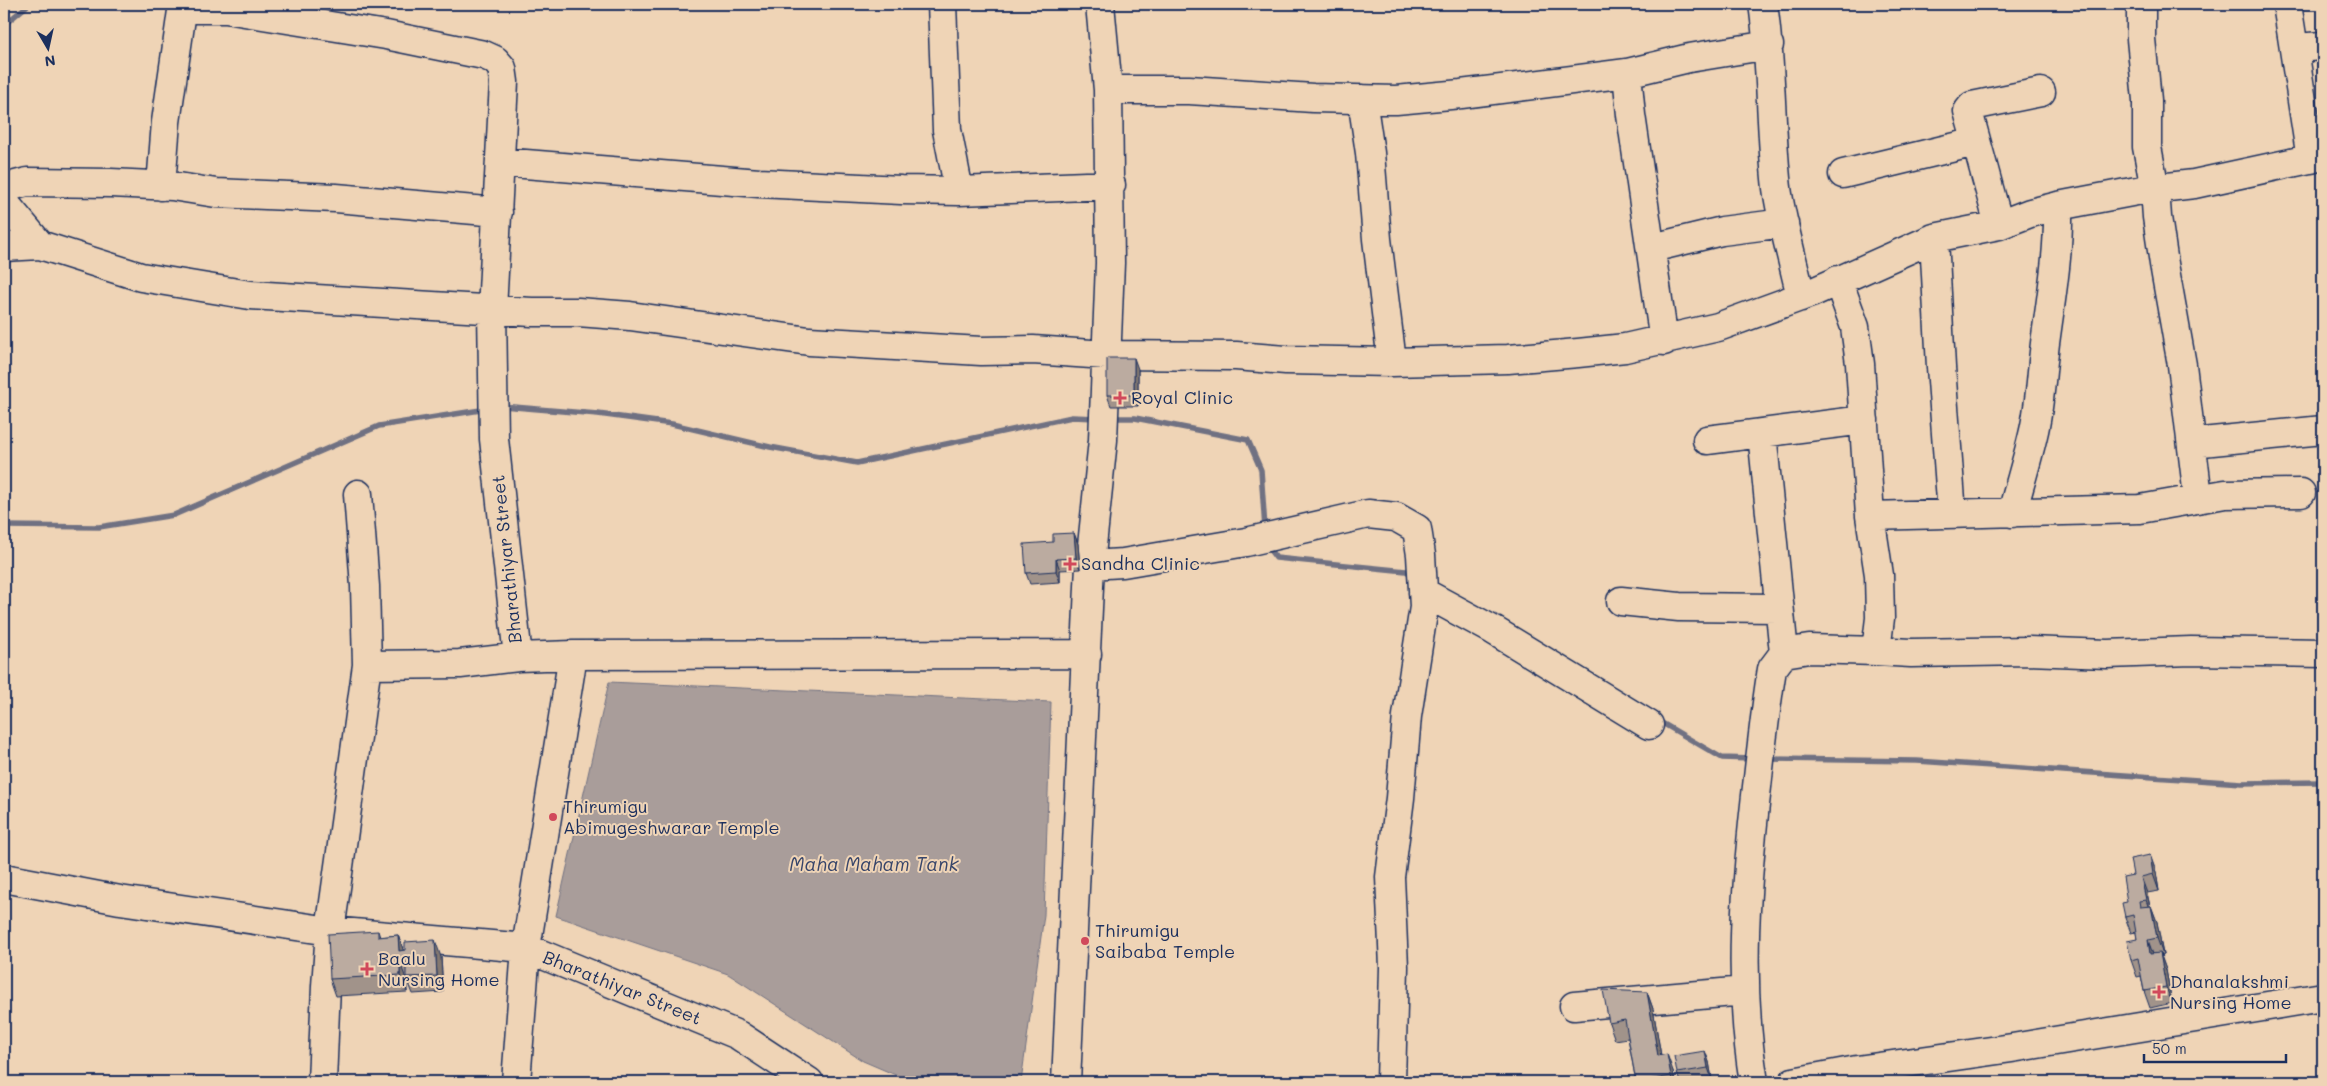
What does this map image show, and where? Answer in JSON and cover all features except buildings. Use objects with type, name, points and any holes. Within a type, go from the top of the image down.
[{"type":"street","points":[[942,4],[947,130],[959,191]]},
{"type":"street","points":[[1066,1082],[1090,565],[1103,440],[1105,401],[1111,185],[1108,90],[1100,4]]},
{"type":"street","points":[[1763,4],[1769,45],[1773,139],[1778,190],[1801,296]]},
{"type":"street","points":[[2141,4],[2140,40],[2147,100],[2147,147],[2155,188],[2158,227],[2180,348],[2198,497]]},
{"type":"street","points":[[4,247],[40,245],[141,277],[250,295],[492,310],[578,312],[630,316],[810,341],[981,351],[1033,350],[1106,355],[1236,356],[1286,360],[1392,362],[1508,359],[1560,355],[1625,348],[1664,341],[1718,327],[1801,296],[1934,238],[1999,224],[2058,206],[2155,188],[2194,184],[2317,157],[2286,4]]},
{"type":"street","points":[[161,186],[166,122],[182,6]]},
{"type":"street","name":"Bharathiyar Street","points":[[182,6],[226,9],[386,35],[484,55],[495,60],[502,68],[504,82],[501,162],[492,310],[494,439],[518,657],[573,655],[526,948],[738,1035],[809,1082]]},
{"type":"street","points":[[1108,90],[1189,90],[1396,100],[1461,94],[1627,72],[1715,52],[1769,45]]},
{"type":"street","points":[[2294,48],[2323,46]]},
{"type":"street","points":[[1627,72],[1631,115],[1652,248],[1664,341]]},
{"type":"street","points":[[1999,224],[1968,116],[1970,108],[2041,92]]},
{"type":"street","points":[[1362,99],[1370,153],[1377,239],[1392,362]]},
{"type":"street","points":[[1843,174],[1976,142]]},
{"type":"street","points":[[501,162],[759,183],[900,190],[959,191],[1111,185]]},
{"type":"street","points":[[4,188],[27,182],[161,186],[216,192],[336,198],[498,212]]},
{"type":"street","points":[[4,202],[40,245]]},
{"type":"street","points":[[2012,513],[2034,434],[2038,408],[2046,336],[2055,281],[2059,239],[2058,206]]},
{"type":"street","points":[[1652,248],[1722,231],[1784,223]]},
{"type":"street","points":[[1934,238],[1952,514]]},
{"type":"street","points":[[1838,280],[1854,327],[1864,420],[1870,516],[1879,575],[1880,618],[1876,651]]},
{"type":"street","points":[[1707,440],[1864,420]]},
{"type":"street","points":[[2192,443],[2323,430]]},
{"type":"street","points":[[1762,433],[1784,653]]},
{"type":"street","points":[[1870,516],[2140,509],[2198,497],[2225,494],[2301,493]]},
{"type":"street","points":[[322,1082],[330,931],[367,665],[365,586],[358,494]]},
{"type":"street","points":[[1090,565],[1123,563],[1246,542],[1368,514],[1396,517],[1417,529],[1421,555],[1423,600],[1407,716],[1400,798],[1390,877],[1394,967],[1391,1082]]},
{"type":"street","points":[[1423,600],[1493,630],[1649,725]]},
{"type":"street","points":[[1621,601],[1679,607],[1778,608]]},
{"type":"street","points":[[1754,1082],[1748,1044],[1745,991],[1744,928],[1748,856],[1772,669],[1784,653],[1809,649],[1911,653],[2029,651],[2107,654],[2190,651],[2323,653]]},
{"type":"street","points":[[573,655],[1087,654]]},
{"type":"street","points":[[367,665],[460,664],[518,657]]},
{"type":"street","points":[[4,878],[120,900],[330,931],[526,948],[516,1082]]},
{"type":"street","points":[[1574,1006],[1745,991]]},
{"type":"street","points":[[1793,1082],[1858,1076],[2012,1048],[2323,997]]},
{"type":"water","name":"Maha Maham Tank","points":[[609,682],[1051,702],[1044,915],[1021,1082],[912,1082],[863,1061],[728,974],[556,916]]},
{"type":"waterway","points":[[4,25],[29,4]]},
{"type":"waterway","points":[[501,406],[598,414],[672,424],[770,447],[857,463],[1072,417],[1097,418]]},
{"type":"waterway","points":[[4,526],[99,527],[174,515],[379,426],[487,409]]},
{"type":"waterway","points":[[1111,418],[1135,418],[1248,440],[1261,470],[1265,529]]},
{"type":"waterway","points":[[1267,546],[1276,558],[1406,571],[1415,576]]},
{"type":"waterway","points":[[1657,720],[1722,758],[1752,759]]},
{"type":"waterway","points":[[1766,759],[1917,761],[2242,783],[2323,782]]},
{"type":"place","name":"Royal Clinic","points":[[1120,398]]},
{"type":"place","name":"Sandha Clinic","points":[[1070,564]]},
{"type":"place","name":"Thirumigu Abimugeshwarar Temple","points":[[553,817]]},
{"type":"place","name":"Thirumigu Saibaba Temple","points":[[1085,941]]},
{"type":"place","name":"Baalu Nursing Home","points":[[367,969]]},
{"type":"place","name":"Dhanalakshmi Nursing Home","points":[[2159,992]]}]
